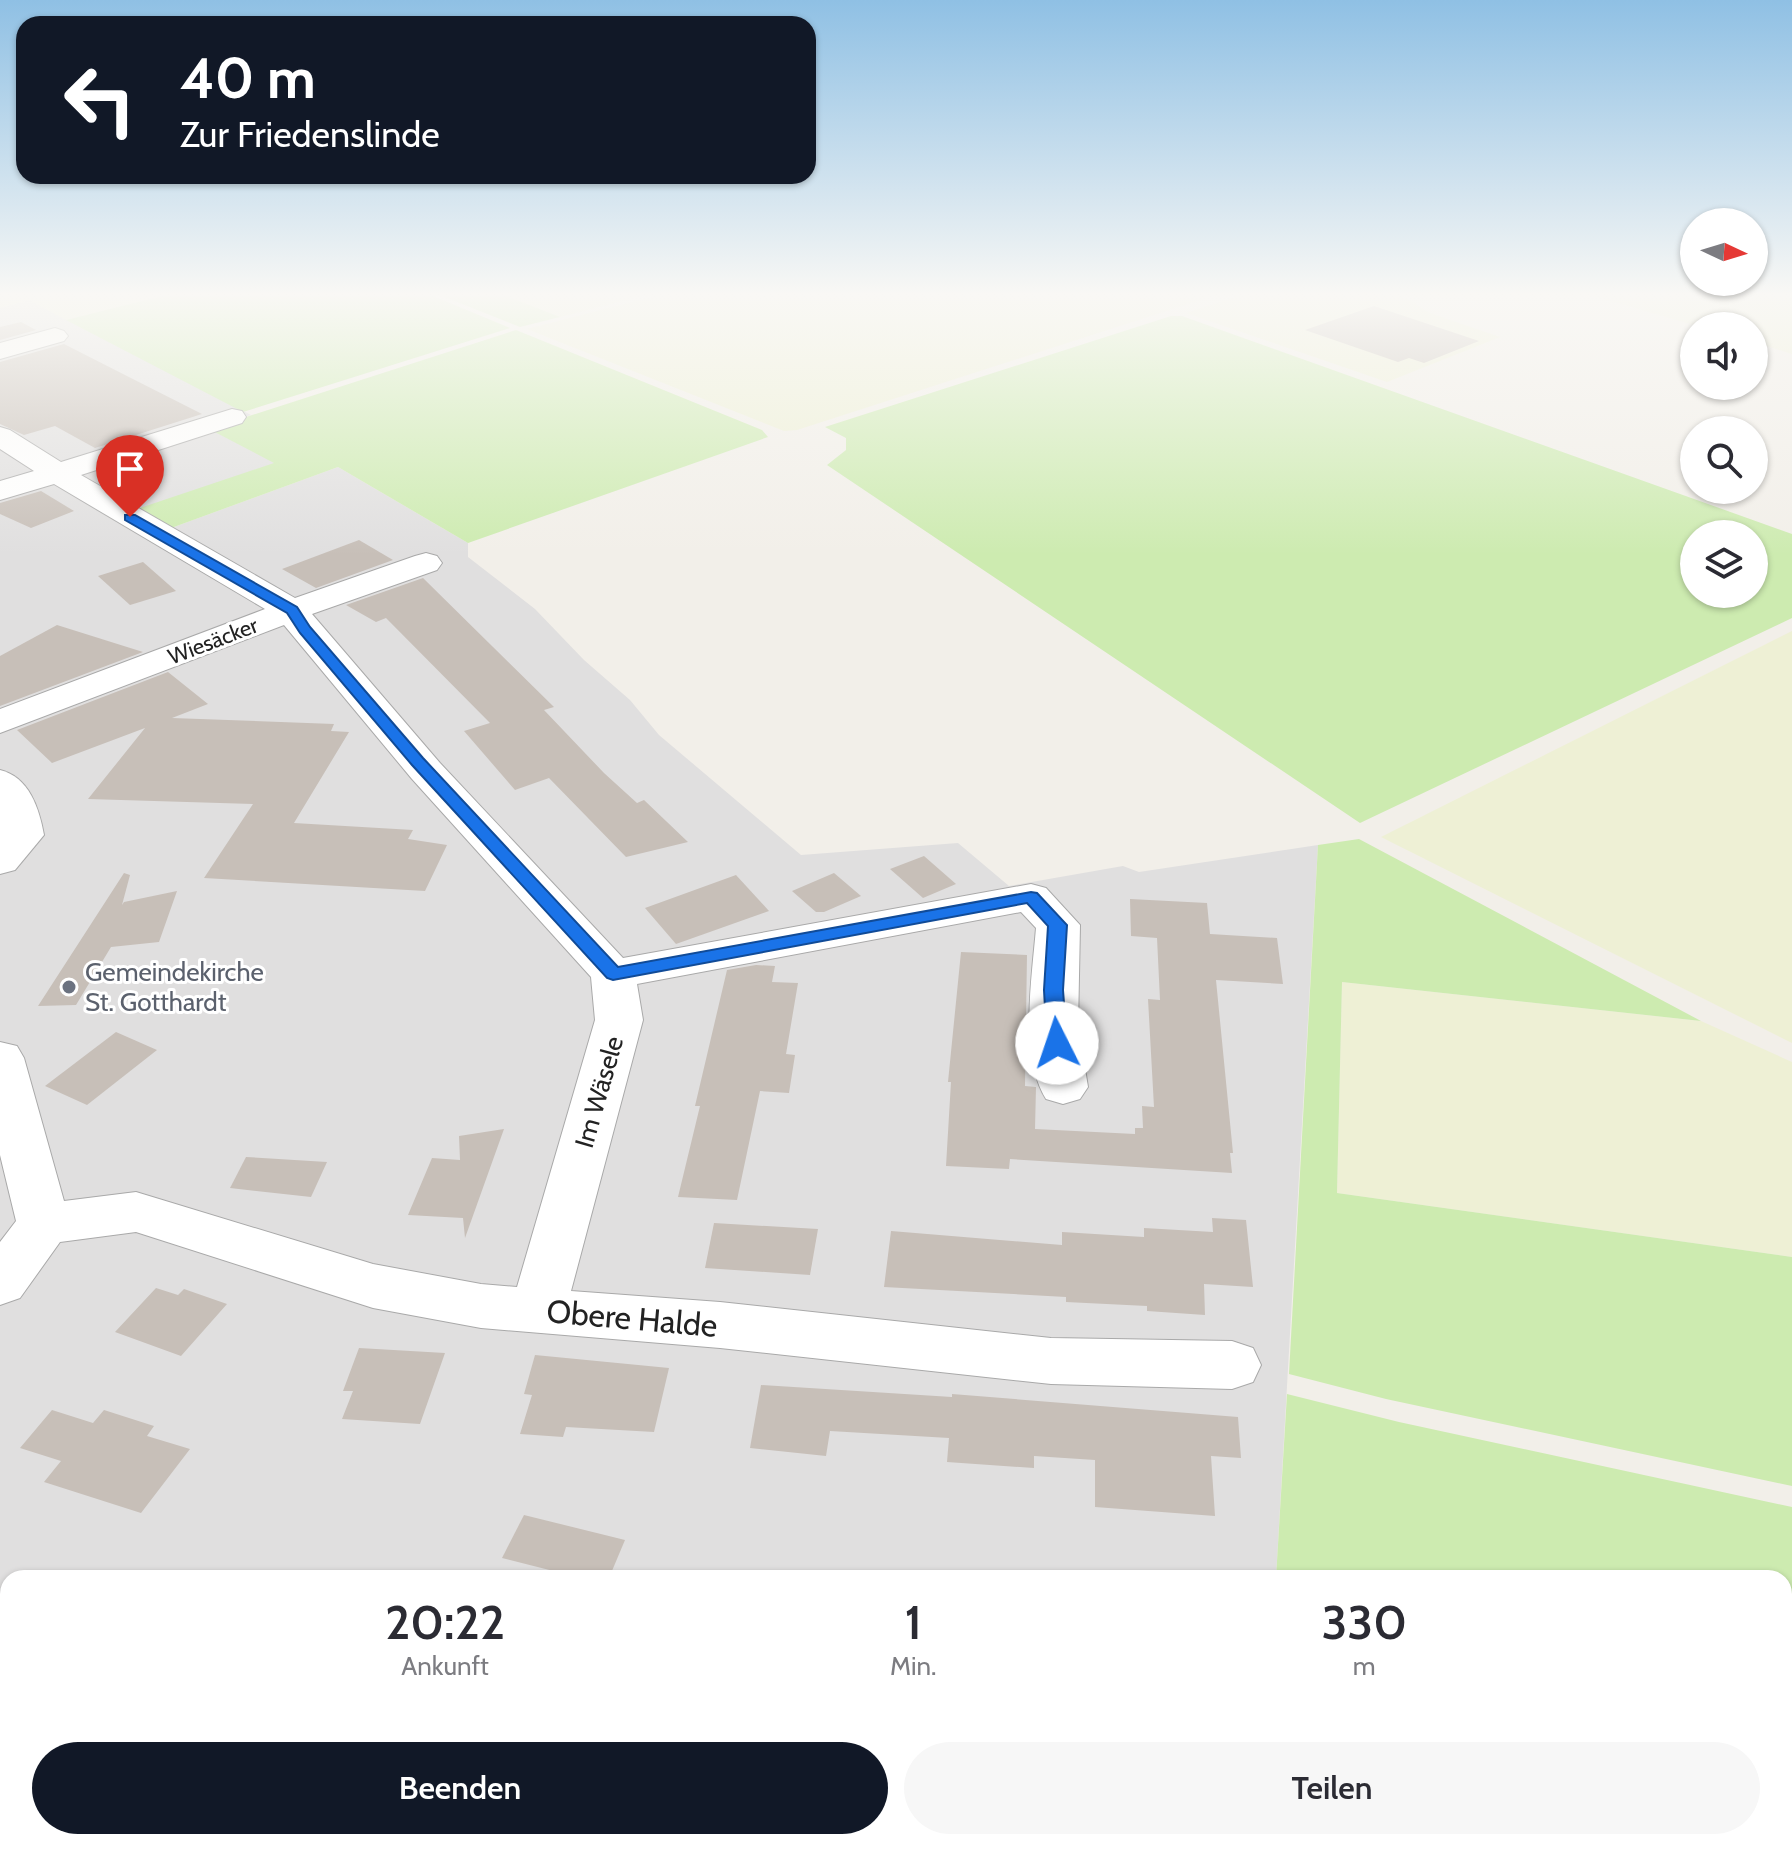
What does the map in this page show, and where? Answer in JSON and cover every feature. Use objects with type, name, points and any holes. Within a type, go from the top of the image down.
[{"type":"street","points":[[0,491],[232,417]]},
{"type":"street","points":[[0,436],[101,501],[292,610],[305,630],[417,762],[613,974],[1031,897],[1058,925],[1054,990],[1059,1070],[1063,1087]]},
{"type":"street","name":"Wiesäcker","points":[[0,722],[292,610],[426,563]]},
{"type":"street","points":[[0,782],[18,806],[23,835],[0,861]]},
{"type":"street","name":"Im Wäsele","points":[[538,1310],[619,1020],[613,974]]},
{"type":"street","points":[[0,1058],[44,1224],[0,1283]]},
{"type":"street","name":"Obere Halde","points":[[44,1224],[136,1212],[373,1286],[481,1306],[720,1325],[1051,1361],[1232,1365]]},
{"type":"shaded area","points":[[0,382],[188,382],[251,415],[211,428],[275,463],[163,531],[338,467],[468,543],[468,557],[535,609],[584,660],[630,700],[659,735],[801,855],[958,843],[1009,886],[1123,866],[1139,872],[1318,845],[1276,1570],[0,1570]]},
{"type":"green space","points":[[186,382],[337,382],[243,412]]},
{"type":"green space","points":[[354,382],[645,382],[762,430],[768,437],[468,543],[338,467],[163,531],[134,510],[274,463],[209,429]]},
{"type":"green space","points":[[661,382],[945,382],[797,430],[784,431]]},
{"type":"green space","points":[[964,382],[1368,382],[1680,494],[1680,504],[1708,504],[1753,520],[1680,520],[1680,608],[1768,608],[1768,525],[1792,534],[1792,618],[1360,823],[827,465],[846,450],[846,438],[825,427]]},
{"type":"green space","points":[[1792,631],[1792,1043],[1381,837]]},
{"type":"green space","points":[[1359,839],[1701,1021],[1342,982],[1337,1193],[1792,1257],[1792,1486],[1386,1399],[1289,1374],[1318,845]]},
{"type":"green space","points":[[1342,982],[1701,1021],[1792,1062],[1792,1257],[1337,1193]]},
{"type":"green space","points":[[1287,1394],[1399,1422],[1792,1507],[1792,1570],[1276,1570]]},
{"type":"building","points":[[0,382],[140,382],[202,414],[95,448],[55,426],[24,435],[0,424]]},
{"type":"building","points":[[41,491],[74,511],[31,528],[0,514],[0,503]]},
{"type":"building","points":[[359,540],[393,560],[316,588],[282,569]]},
{"type":"building","points":[[143,562],[176,591],[130,605],[98,576]]},
{"type":"building","points":[[423,578],[554,707],[544,710],[604,773],[637,803],[644,800],[688,842],[626,857],[549,778],[515,790],[464,731],[490,723],[386,618],[376,622],[346,605]]},
{"type":"building","points":[[57,625],[143,652],[0,706],[0,656]]},
{"type":"building","points":[[168,672],[208,704],[172,718],[334,724],[331,731],[349,732],[294,823],[413,830],[408,839],[447,845],[425,891],[204,878],[253,804],[88,799],[145,728],[52,763],[17,730]]},
{"type":"building","points":[[924,856],[956,884],[923,898],[890,869]]},
{"type":"building","points":[[124,873],[130,875],[122,905],[124,902],[177,891],[159,942],[111,947],[76,1005],[38,1006]]},
{"type":"building","points":[[834,873],[861,896],[824,912],[816,912],[792,891]]},
{"type":"building","points":[[736,875],[769,911],[676,944],[645,908]]},
{"type":"building","points":[[1130,899],[1207,903],[1210,934],[1277,938],[1283,984],[1216,980],[1233,1153],[1230,1153],[1232,1173],[1010,1159],[1009,1169],[946,1166],[951,1082],[948,1082],[961,952],[1027,955],[1025,1086],[1036,1087],[1035,1129],[1135,1134],[1135,1128],[1143,1128],[1142,1106],[1154,1107],[1148,999],[1160,1000],[1157,938],[1131,936]]},
{"type":"building","points":[[756,965],[775,966],[772,982],[798,983],[786,1054],[795,1055],[789,1093],[760,1091],[737,1200],[678,1197],[700,1106],[695,1106],[727,970]]},
{"type":"building","points":[[116,1032],[157,1050],[87,1105],[45,1086]]},
{"type":"building","points":[[504,1129],[465,1238],[463,1218],[408,1215],[432,1158],[460,1160],[459,1136]]},
{"type":"building","points":[[246,1157],[327,1162],[311,1197],[230,1188]]},
{"type":"building","points":[[1212,1218],[1246,1220],[1253,1287],[1204,1284],[1205,1315],[1147,1311],[1147,1306],[1066,1302],[1066,1297],[884,1287],[891,1231],[1062,1245],[1062,1232],[1144,1237],[1144,1228],[1213,1232]]},
{"type":"building","points":[[714,1223],[818,1229],[810,1275],[705,1268]]},
{"type":"building","points":[[156,1288],[178,1295],[184,1289],[227,1304],[181,1356],[115,1332]]},
{"type":"building","points":[[359,1348],[445,1353],[420,1424],[342,1419],[353,1391],[343,1391]]},
{"type":"building","points":[[535,1355],[669,1368],[654,1432],[566,1427],[563,1437],[520,1434],[532,1395],[524,1394]]},
{"type":"building","points":[[761,1385],[952,1397],[952,1394],[1238,1417],[1241,1458],[1211,1456],[1215,1516],[1095,1507],[1095,1460],[1034,1456],[1034,1468],[947,1462],[949,1438],[830,1431],[826,1456],[750,1448]]},
{"type":"building","points":[[52,1410],[93,1423],[104,1410],[154,1426],[147,1436],[190,1449],[141,1513],[44,1482],[61,1461],[20,1448]]},
{"type":"building","points":[[524,1515],[625,1540],[612,1570],[549,1570],[502,1558]]},
{"type":"place","name":"Gemeindekirche St. Gotthardt","points":[[69,987]]},
{"type":"route","points":[[130,517],[292,610],[305,630],[417,762],[613,974],[1031,897],[1058,925],[1054,990],[1057,1043]]}]
